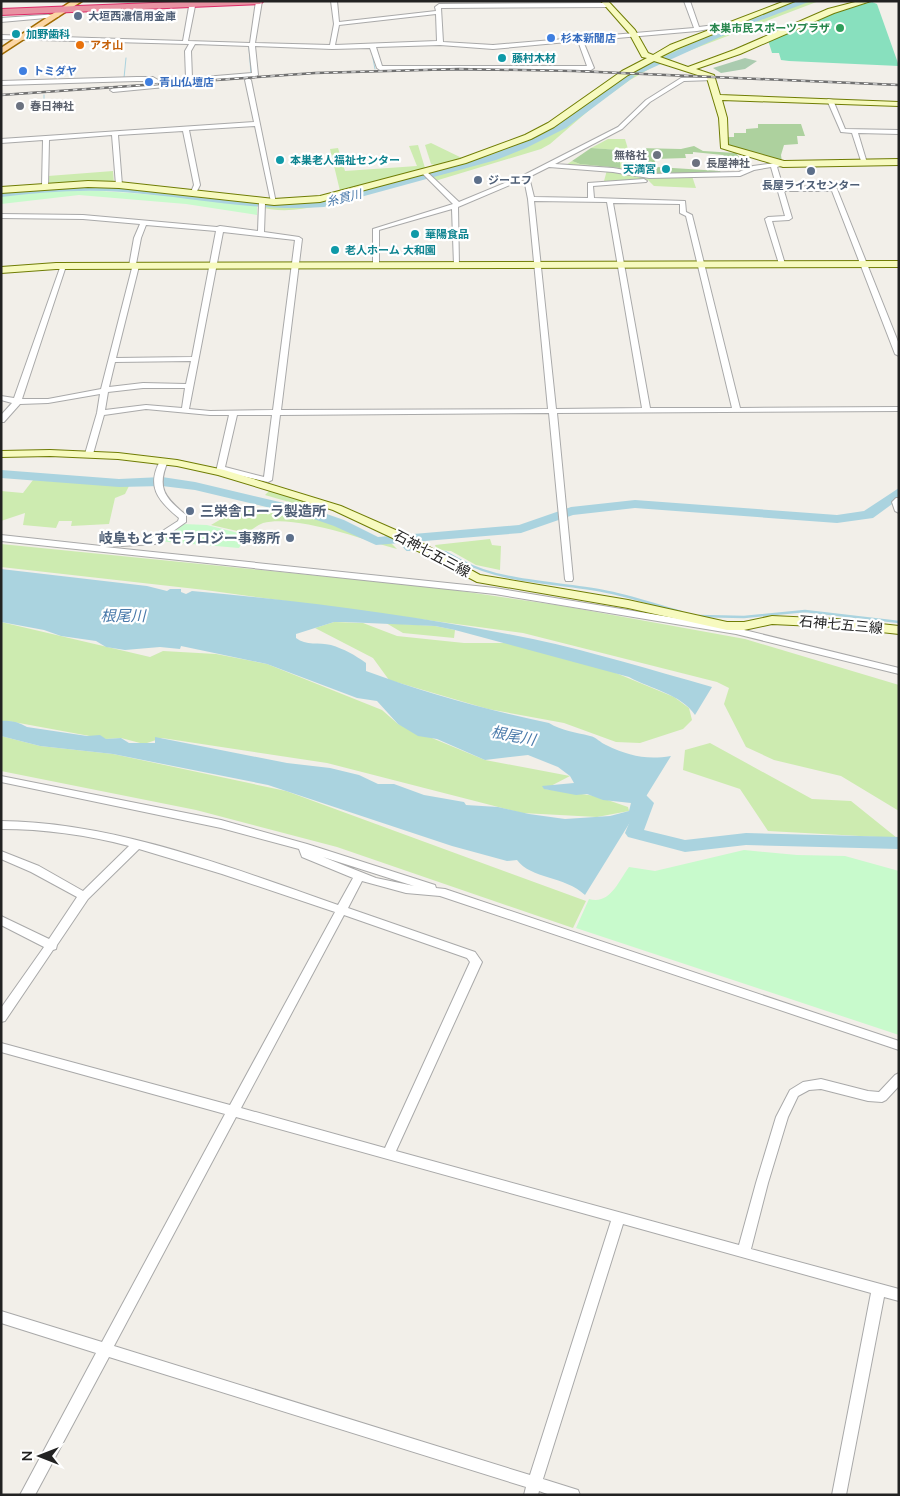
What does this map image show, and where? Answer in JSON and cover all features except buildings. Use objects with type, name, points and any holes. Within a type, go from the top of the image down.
[{"type":"highway","points":[[1,12],[60,13],[132,5],[260,1]]},
{"type":"main road","points":[[1,52],[78,1]]},
{"type":"street","points":[[255,75],[252,45],[260,1]]},
{"type":"street","points":[[332,47],[337,24],[334,1]]},
{"type":"street","points":[[687,1],[697,29]]},
{"type":"street","points":[[1,190],[45,186],[119,185],[194,192],[261,204],[320,199],[426,174],[493,152],[538,132],[625,73],[730,25],[792,1]]},
{"type":"street","points":[[690,68],[737,52],[831,11],[868,1]]},
{"type":"street","points":[[337,24],[371,22],[438,6],[606,2],[634,36],[645,55],[690,68],[706,74],[711,79],[723,118],[724,146],[783,164]]},
{"type":"street","points":[[185,43],[193,3]]},
{"type":"street","points":[[438,6],[440,43]]},
{"type":"street","points":[[1,19],[25,11]]},
{"type":"street","points":[[1,19],[60,13]]},
{"type":"street","points":[[1,37],[332,47],[373,47],[440,43],[498,47],[634,36],[730,25]]},
{"type":"street","points":[[373,47],[380,68],[497,66],[592,68],[580,40]]},
{"type":"street","points":[[189,80],[188,59],[192,44]]},
{"type":"street","points":[[493,53],[498,47]]},
{"type":"street","points":[[556,59],[560,68]]},
{"type":"street","points":[[490,60],[497,66]]},
{"type":"street","points":[[1,83],[189,80],[255,75]]},
{"type":"street","points":[[113,90],[248,80],[255,75]]},
{"type":"street","points":[[376,265],[376,229],[456,206],[526,176],[620,128],[648,101],[683,78],[711,79]]},
{"type":"street","points":[[248,80],[274,202]]},
{"type":"street","points":[[718,98],[830,100],[899,104]]},
{"type":"street","points":[[830,100],[843,131],[899,132]]},
{"type":"street","points":[[1,141],[257,124]]},
{"type":"street","points":[[186,129],[197,185],[194,192]]},
{"type":"street","points":[[854,131],[864,163]]},
{"type":"street","points":[[115,134],[119,185]]},
{"type":"street","points":[[45,186],[46,138]]},
{"type":"street","points":[[549,165],[614,170],[649,176],[740,174],[753,168],[783,164],[899,162]]},
{"type":"street","points":[[774,166],[789,218],[768,218],[782,264]]},
{"type":"street","points":[[426,174],[456,206],[457,265]]},
{"type":"street","points":[[526,176],[531,199],[569,580]]},
{"type":"street","points":[[591,199],[590,184],[646,181]]},
{"type":"street","points":[[782,189],[830,188],[835,190],[899,354]]},
{"type":"street","points":[[531,199],[684,202],[683,213],[689,215],[736,409]]},
{"type":"street","points":[[610,202],[619,264],[646,410]]},
{"type":"street","points":[[261,204],[262,234]]},
{"type":"street","points":[[1,216],[58,216],[144,222],[220,228],[299,239],[268,480],[222,470],[234,412]]},
{"type":"street","points":[[89,454],[101,413],[104,391],[134,266],[137,246],[136,235],[144,222]]},
{"type":"street","points":[[185,411],[220,228]]},
{"type":"street","points":[[1,270],[63,266],[899,264]]},
{"type":"street","points":[[1,420],[17,402],[63,266]]},
{"type":"street","points":[[112,360],[195,359]]},
{"type":"street","points":[[1,398],[17,402],[61,399],[142,386],[189,386]]},
{"type":"street","points":[[101,413],[146,407],[185,411],[234,412],[899,409]]},
{"type":"street","name":"石神七五三線","points":[[1,454],[89,454],[222,470],[337,508],[404,538],[477,578],[628,604],[727,626],[744,626],[772,620],[836,623],[899,630]]},
{"type":"street","points":[[1,532],[103,544],[152,542],[182,522],[183,518],[166,504],[157,486],[157,474],[164,462]]},
{"type":"street","points":[[899,500],[896,502],[899,511]]},
{"type":"street","points":[[1,538],[495,591],[736,631],[899,671]]},
{"type":"street","points":[[1,779],[221,824],[302,847],[899,1046]]},
{"type":"street","points":[[1,786],[27,784]]},
{"type":"street","points":[[1,825],[30,824],[68,828],[108,836],[290,891],[342,912],[471,955],[476,962],[388,1154]]},
{"type":"street","points":[[1,1018],[52,946],[84,896],[137,845]]},
{"type":"street","points":[[302,847],[306,854],[359,877],[421,892],[441,892]]},
{"type":"street","points":[[1,855],[35,869],[84,896]]},
{"type":"street","points":[[27,1495],[342,912],[359,877]]},
{"type":"street","points":[[1,920],[52,946]]},
{"type":"street","points":[[1,1048],[899,1295]]},
{"type":"street","points":[[744,1252],[780,1126],[794,1092],[807,1085],[821,1084],[868,1096],[882,1097],[899,1078]]},
{"type":"street","points":[[533,1489],[619,1218]]},
{"type":"street","points":[[839,1495],[878,1289]]},
{"type":"street","points":[[1,1317],[533,1489],[572,1495]]},
{"type":"green space","points":[[801,1],[819,1],[665,60],[630,80],[594,106],[550,144],[541,149],[435,181],[432,176],[319,206],[294,210],[269,209],[257,206],[111,190],[54,190],[1,196],[1,192],[75,186],[113,187],[275,204],[320,201],[526,140],[635,70],[682,46]]},
{"type":"green space","name":"本巣市民スポーツプラザ","points":[[872,2],[877,4],[899,66],[789,61],[781,60],[779,53],[772,53],[768,40],[841,10]]},
{"type":"green space","points":[[745,58],[757,61],[745,69],[721,73],[713,68]]},
{"type":"green space","points":[[758,124],[801,124],[805,136],[797,136],[798,144],[784,145],[781,155],[782,162],[727,146],[724,137],[734,137],[734,133],[746,133],[746,129],[758,128]]},
{"type":"green space","points":[[608,139],[625,139],[628,149],[632,150],[637,173],[566,165],[572,161],[580,164],[620,168],[619,150],[591,148]]},
{"type":"green space","points":[[431,143],[464,159],[438,166],[431,164],[425,145]]},
{"type":"green space","points":[[418,145],[425,168],[340,191],[330,149],[338,148],[345,171],[417,166],[409,146]]},
{"type":"green space","points":[[694,146],[703,151],[736,153],[742,161],[730,161],[723,155],[693,152],[693,154],[685,154],[686,158],[654,159],[657,167],[720,171],[721,173],[650,175],[641,171],[637,148],[681,149]]},
{"type":"green space","points":[[591,148],[620,150],[620,168],[580,164],[572,161]]},
{"type":"green space","points":[[607,170],[635,176],[692,176],[696,188],[654,186],[648,180],[604,181]]},
{"type":"green space","points":[[113,171],[114,184],[48,185],[48,176]]},
{"type":"green space","points":[[54,190],[131,193],[257,206],[257,215],[186,204],[79,195],[1,204],[1,196]]},
{"type":"green space","points":[[33,480],[129,486],[125,494],[115,498],[109,524],[71,526],[72,521],[59,521],[56,528],[23,525],[25,513],[1,521],[1,491],[23,493]]},
{"type":"green space","points":[[272,488],[315,501],[308,509],[300,507],[296,504],[265,495]]},
{"type":"green space","points":[[245,505],[286,513],[295,510],[389,541],[397,549],[330,529],[293,522],[277,521],[263,523],[246,533],[211,525]]},
{"type":"green space","points":[[183,524],[207,525],[246,535],[239,548],[157,541]]},
{"type":"green space","points":[[490,539],[492,545],[501,546],[500,570],[476,565],[451,551],[437,550],[435,545]]},
{"type":"green space","points":[[1,544],[440,588],[563,606],[745,639],[899,685],[899,811],[841,776],[774,760],[746,747],[724,704],[729,688],[717,682],[523,633],[205,590],[1,567]]},
{"type":"green space","points":[[1,622],[150,657],[163,651],[216,654],[267,664],[382,710],[398,724],[485,760],[570,776],[545,789],[596,796],[628,807],[629,811],[597,817],[522,813],[327,763],[162,738],[144,744],[121,738],[106,739],[1,721]]},
{"type":"green space","points":[[334,622],[363,623],[397,636],[464,643],[509,643],[611,671],[674,697],[689,708],[692,720],[683,729],[640,743],[616,742],[564,723],[488,709],[389,680],[373,658],[315,628]]},
{"type":"green space","points":[[386,623],[435,626],[455,630],[454,638],[403,633]]},
{"type":"green space","points":[[1,736],[40,746],[113,754],[286,791],[586,901],[573,928],[337,847],[196,810],[1,771]]},
{"type":"green space","points":[[710,743],[812,799],[851,801],[897,838],[768,831],[740,789],[683,770],[685,750]]},
{"type":"green space","points":[[744,850],[797,855],[845,856],[899,871],[899,1035],[576,928],[589,899],[603,899],[613,891],[629,867],[655,871]]},
{"type":"water","points":[[1,569],[147,586],[167,591],[170,589],[181,589],[181,592],[186,594],[192,591],[278,599],[406,616],[555,644],[712,687],[695,715],[674,697],[629,677],[455,630],[435,626],[334,622],[296,634],[296,638],[304,642],[326,644],[345,650],[366,663],[366,671],[411,687],[479,707],[549,723],[564,730],[592,737],[622,752],[654,758],[671,756],[585,895],[568,884],[531,871],[517,860],[507,861],[452,846],[268,785],[113,754],[40,746],[1,736],[1,721],[5,721],[27,727],[87,736],[100,735],[106,739],[121,738],[129,743],[155,743],[155,737],[287,763],[330,768],[359,775],[378,784],[394,784],[424,795],[464,802],[466,805],[498,807],[565,819],[610,816],[629,811],[631,803],[603,800],[587,794],[576,795],[544,789],[542,786],[574,783],[570,776],[558,767],[528,755],[485,760],[437,739],[418,736],[398,724],[377,701],[357,698],[267,664],[181,646],[180,649],[160,647],[125,650],[106,647],[96,641],[61,636],[44,630],[1,622]]},
{"type":"waterway","name":"糸貫川","points":[[638,71],[737,26],[807,1]]},
{"type":"waterway","points":[[249,47],[251,74]]},
{"type":"waterway","points":[[372,53],[375,69]]},
{"type":"waterway","points":[[124,78],[126,58]]},
{"type":"waterway","name":"糸貫川","points":[[1,194],[62,188],[108,188],[274,206],[324,204],[492,158],[522,146],[562,126],[630,76]]},
{"type":"waterway","points":[[157,88],[178,86]]},
{"type":"waterway","points":[[44,95],[44,105]]},
{"type":"waterway","points":[[1,474],[119,483],[162,481],[195,486],[313,514],[351,528],[376,541],[521,529],[571,511],[635,504],[837,519],[868,515],[899,492]]},
{"type":"waterway","points":[[397,540],[407,550],[418,550]]},
{"type":"waterway","points":[[436,551],[446,552],[463,561]]},
{"type":"waterway","points":[[463,561],[495,574],[613,593],[681,612]]},
{"type":"waterway","points":[[699,616],[744,617],[805,611],[899,622]]},
{"type":"waterway","name":"根尾川","points":[[628,787],[646,803],[634,833],[685,846],[746,839],[899,843]]},
{"type":"railway","points":[[1,95],[315,73],[459,69],[575,71],[899,85]]},
{"type":"place","name":"大垣西濃信用金庫","points":[[78,16]]},
{"type":"place","name":"本巣市民スポーツプラザ","points":[[840,28]]},
{"type":"place","name":"加野歯科","points":[[16,34]]},
{"type":"place","name":"杉本新聞店","points":[[551,38]]},
{"type":"place","name":"アオ山","points":[[80,45]]},
{"type":"place","name":"藤村木材","points":[[502,58]]},
{"type":"place","name":"トミダヤ","points":[[23,71]]},
{"type":"place","name":"青山仏壇店","points":[[149,82]]},
{"type":"place","name":"春日神社","points":[[20,106]]},
{"type":"place","name":"無格社","points":[[657,155]]},
{"type":"place","name":"本巣老人福祉センター","points":[[280,160]]},
{"type":"place","name":"長屋神社","points":[[696,163]]},
{"type":"place","name":"天満宮","points":[[666,169]]},
{"type":"place","name":"長屋ライスセンター","points":[[811,171]]},
{"type":"place","name":"ジーエフ","points":[[478,180]]},
{"type":"place","name":"華陽食品","points":[[415,234]]},
{"type":"place","name":"老人ホーム 大和園","points":[[335,250]]},
{"type":"place","name":"三栄舎ローラ製造所","points":[[190,511]]},
{"type":"place","name":"岐阜もとすモラロジー事務所","points":[[290,538]]}]
